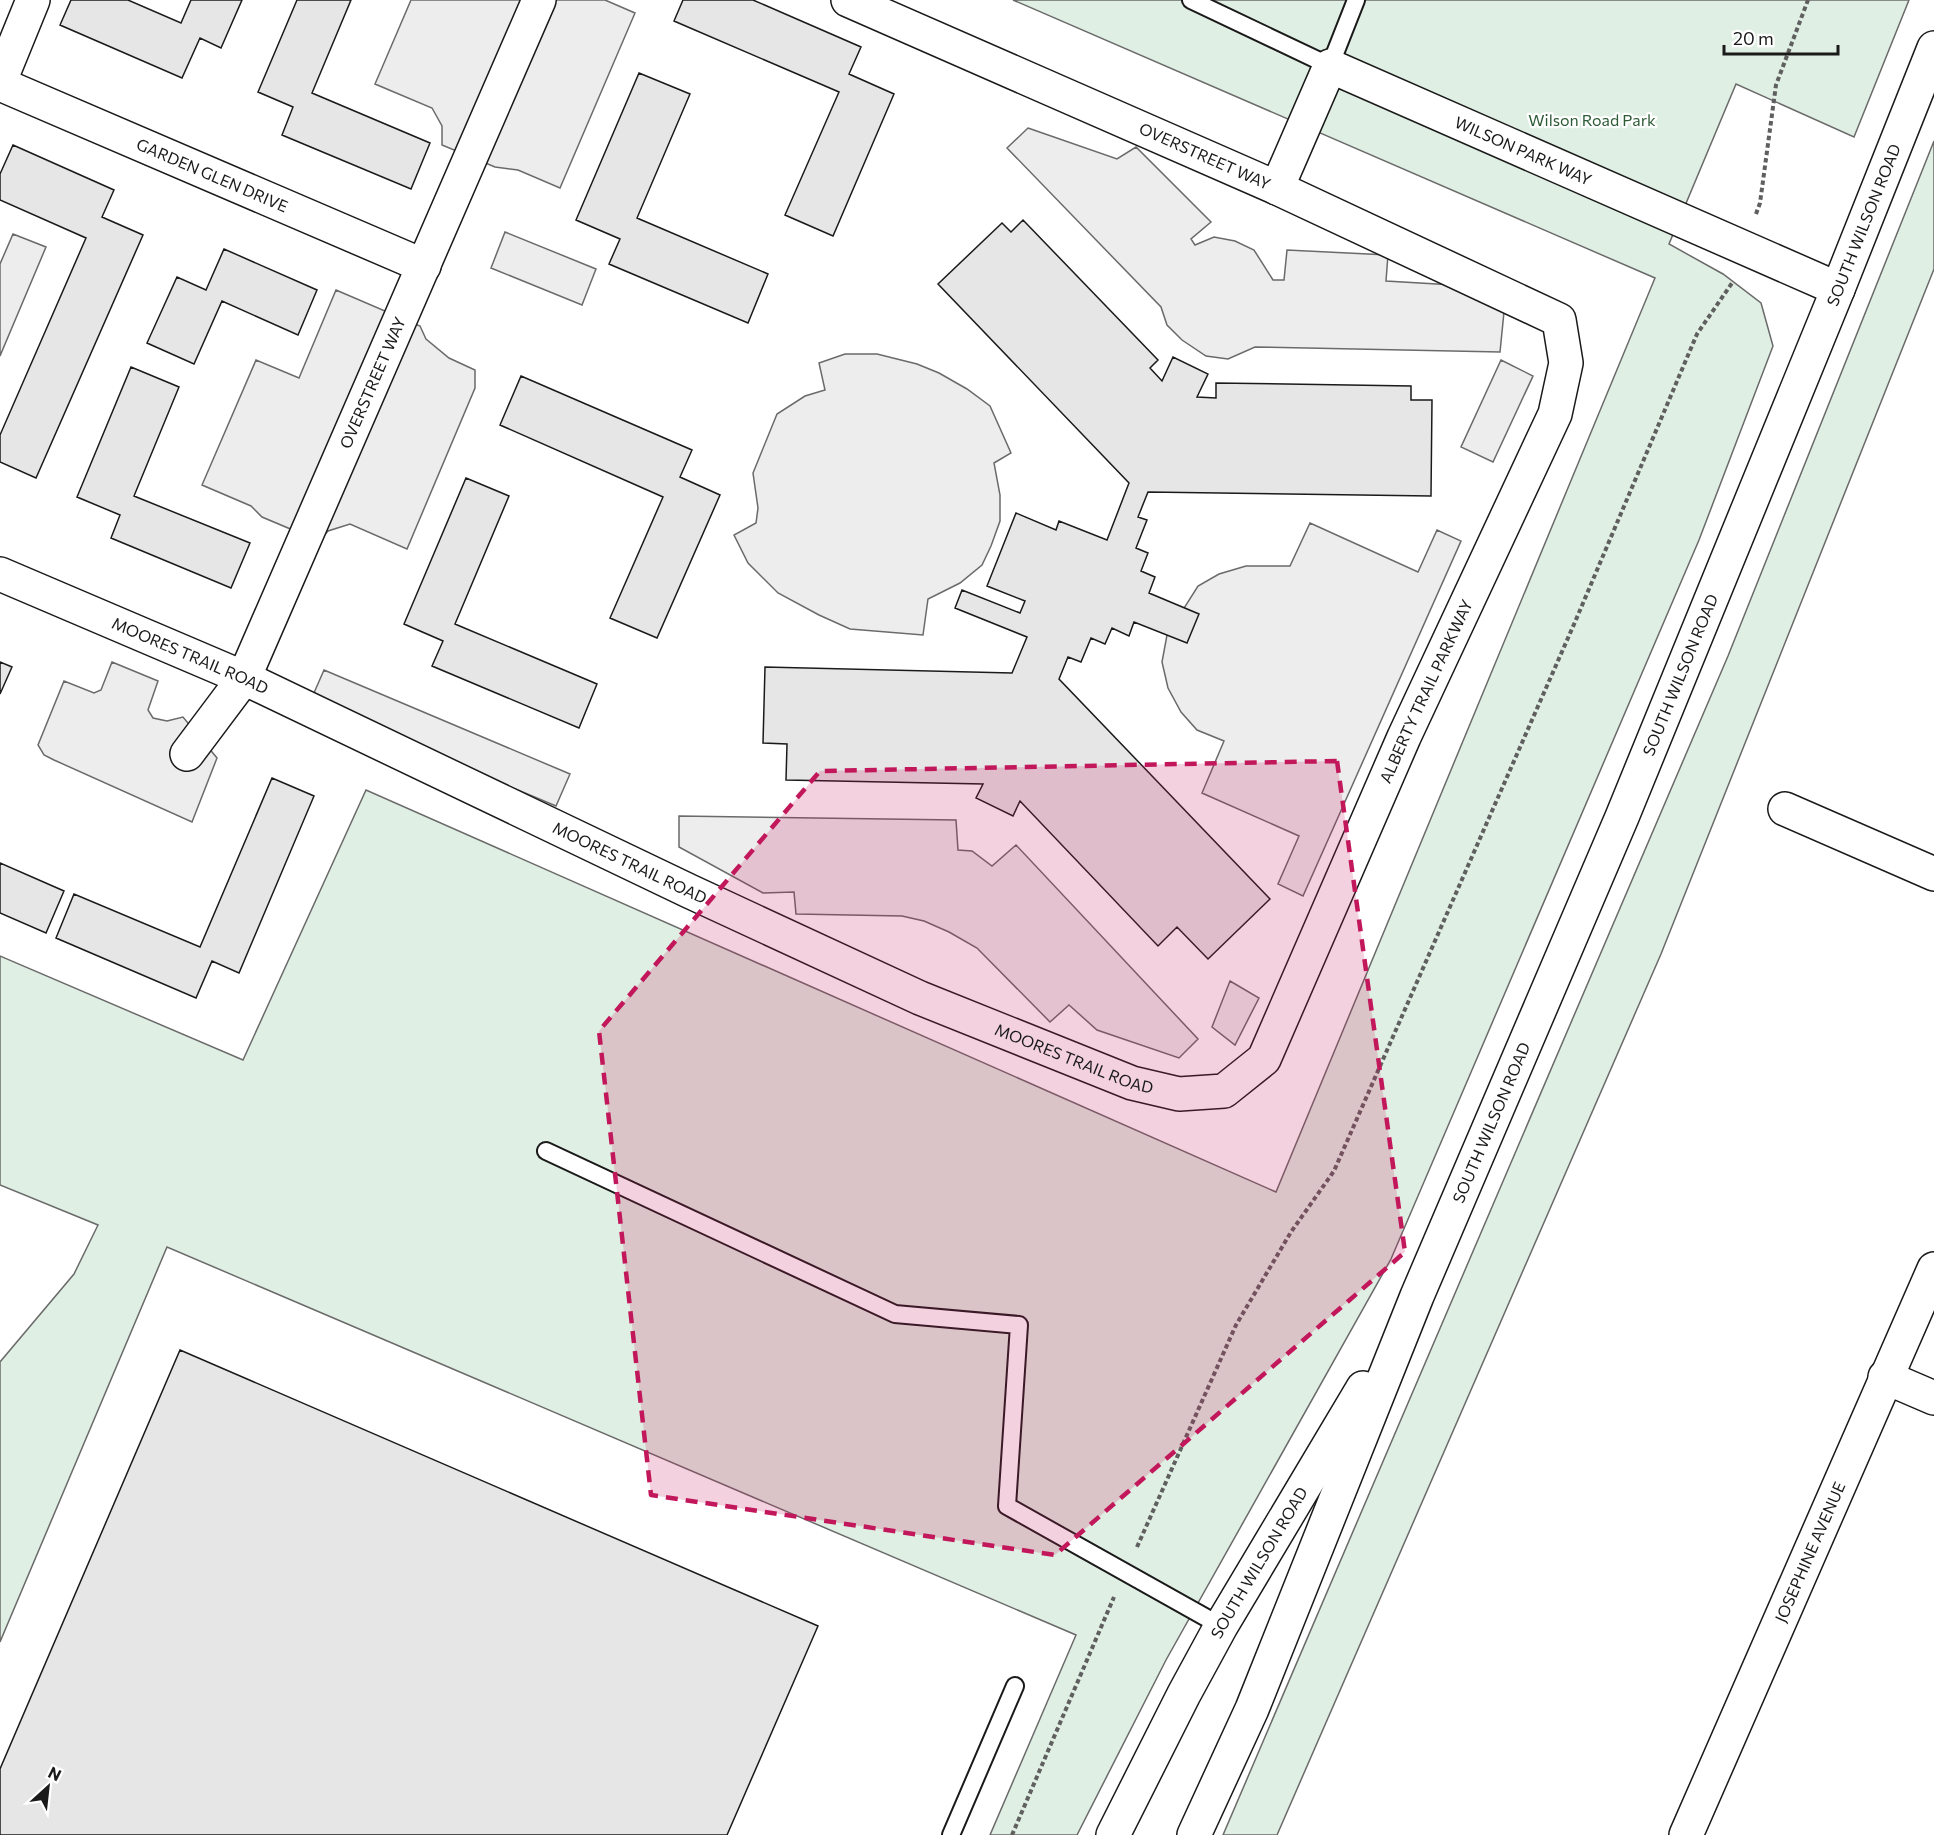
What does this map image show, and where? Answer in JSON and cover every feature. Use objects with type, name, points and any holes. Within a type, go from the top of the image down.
[{"type":"street","points":[[0,82],[33,0]]},
{"type":"street","name":"OVERSTREET WAY","points":[[187,754],[244,678],[539,0]]},
{"type":"street","name":"OVERSTREET WAY","points":[[848,0],[1277,188],[1559,320]]},
{"type":"street","name":"SOUTH WILSON ROAD","points":[[1194,1835],[1252,1709],[1417,1296],[1622,817],[1934,48]]},
{"type":"street","points":[[1277,188],[1329,66]]},
{"type":"street","name":"WILSON PARK WAY","points":[[1329,66],[1838,289]]},
{"type":"street","name":"GARDEN GLEN DRIVE","points":[[0,82],[424,266]]},
{"type":"street","name":"ALBERTY TRAIL PARKWAY","points":[[1264,1059],[1404,737],[1555,414],[1566,363],[1559,320]]},
{"type":"street","name":"MOORES TRAIL ROAD","points":[[0,574],[244,678],[689,891],[920,998],[1132,1083],[1179,1094],[1224,1091],[1264,1059]]},
{"type":"street","points":[[1785,809],[1934,874]]},
{"type":"street","name":"JOSEPHINE AVENUE","points":[[1686,1835],[1934,1269]]},
{"type":"street","name":"SOUTH WILSON ROAD","points":[[1113,1835],[1221,1626],[1417,1296]]},
{"type":"street","points":[[1885,1377],[1934,1398]]},
{"type":"lane","points":[[1191,0],[1329,66],[1356,0]]},
{"type":"lane","points":[[546,1151],[895,1314],[1020,1325],[1007,1506],[1221,1626]]},
{"type":"lane","points":[[951,1835],[1015,1686]]},
{"type":"path","points":[[1012,1835],[1125,1572],[1236,1325],[1291,1232],[1334,1171],[1575,622],[1698,334],[1736,277],[1760,202],[1776,86],[1808,0]]},
{"type":"highlighted area","points":[[1337,761],[1405,1252],[1055,1555],[651,1495],[599,1031],[820,771]]},
{"type":"green space","name":"Wilson Road Park","points":[[1013,0],[1909,0],[1854,137],[1736,84],[1669,244],[1723,274],[1761,303],[1773,346],[1699,540],[1391,1259],[1166,1660],[1077,1835],[990,1835],[1076,1635],[167,1247],[0,1642],[0,1362],[74,1274],[98,1225],[0,1185],[0,956],[243,1060],[366,790],[1276,1192],[1655,278]]},
{"type":"green space","points":[[1934,141],[1934,269],[1661,954],[1277,1835],[1223,1835],[1728,656]]},
{"type":"shaded area","points":[[411,0],[605,0],[635,13],[560,188],[518,170],[495,167],[442,145],[442,126],[432,108],[375,84]]},
{"type":"shaded area","points":[[1028,128],[1117,159],[1136,147],[1211,222],[1191,239],[1195,245],[1214,237],[1235,241],[1254,250],[1273,280],[1284,280],[1287,250],[1388,255],[1386,281],[1454,285],[1504,312],[1500,352],[1255,347],[1228,359],[1206,356],[1182,340],[1167,325],[1161,307],[1007,148]]},
{"type":"shaded area","points":[[505,232],[596,269],[582,305],[491,268]]},
{"type":"shaded area","points":[[13,234],[46,247],[0,356],[0,264]]},
{"type":"shaded area","points":[[336,290],[420,326],[426,339],[449,358],[475,370],[475,388],[407,549],[350,524],[328,531],[319,541],[262,517],[251,506],[202,485],[256,360],[299,378]]},
{"type":"shaded area","points":[[845,354],[877,354],[917,364],[967,389],[990,406],[1011,453],[994,463],[1000,495],[1000,521],[982,565],[960,583],[928,599],[923,635],[850,629],[819,615],[778,593],[748,563],[734,535],[756,523],[758,508],[753,473],[777,414],[805,396],[825,390],[819,363]]},
{"type":"shaded area","points":[[1501,360],[1533,376],[1493,462],[1461,447]]},
{"type":"shaded area","points":[[1310,523],[1418,572],[1437,530],[1461,541],[1303,896],[1278,884],[1299,836],[1202,793],[1224,741],[1197,730],[1181,712],[1168,688],[1162,662],[1167,635],[1198,586],[1219,574],[1246,566],[1290,566]]},
{"type":"shaded area","points":[[112,662],[158,681],[148,710],[153,718],[167,721],[183,717],[217,758],[192,822],[44,755],[38,745],[64,681],[94,693],[101,690]]},
{"type":"shaded area","points":[[324,670],[570,774],[556,806],[310,702]]},
{"type":"shaded area","points":[[679,816],[956,820],[958,850],[972,851],[992,866],[1016,845],[1198,1039],[1179,1058],[1097,1030],[1069,1005],[1050,1022],[977,948],[924,921],[902,916],[796,914],[794,892],[763,893],[679,847]]},
{"type":"shaded area","points":[[1230,981],[1259,998],[1235,1045],[1212,1027]]},
{"type":"building","points":[[71,0],[128,0],[181,23],[191,0],[242,0],[221,48],[200,38],[182,78],[60,25]]},
{"type":"building","points":[[297,0],[351,0],[312,93],[430,143],[411,189],[282,135],[293,107],[258,92]]},
{"type":"building","points":[[683,0],[753,0],[861,47],[849,74],[894,94],[833,236],[785,215],[839,92],[674,21]]},
{"type":"building","points":[[639,73],[690,94],[637,218],[768,274],[748,323],[609,264],[620,239],[576,220]]},
{"type":"building","points":[[13,145],[114,190],[102,217],[143,235],[36,478],[0,462],[0,435],[86,238],[0,200],[0,174]]},
{"type":"building","points":[[1023,220],[1158,360],[1150,368],[1162,381],[1173,357],[1208,374],[1197,397],[1216,398],[1216,383],[1411,386],[1411,400],[1432,400],[1431,496],[1148,492],[1138,517],[1147,520],[1136,548],[1148,553],[1141,571],[1155,577],[1149,593],[1199,614],[1187,643],[1134,622],[1129,636],[1112,628],[1105,644],[1091,638],[1081,662],[1068,657],[1059,679],[1270,899],[1208,959],[1177,927],[1158,946],[1020,801],[1013,816],[976,798],[983,784],[786,780],[787,744],[763,743],[765,667],[1012,673],[1027,637],[955,608],[962,590],[1020,613],[1025,601],[987,586],[1016,513],[1056,530],[1059,521],[1107,540],[1129,483],[938,284],[1002,223],[1011,232]]},
{"type":"building","points":[[224,249],[317,290],[298,335],[222,301],[194,364],[147,343],[177,277],[206,290]]},
{"type":"building","points":[[131,367],[179,387],[134,496],[250,543],[231,588],[111,538],[120,515],[77,497]]},
{"type":"building","points":[[521,376],[692,450],[680,477],[720,495],[657,638],[610,618],[663,497],[500,425]]},
{"type":"building","points":[[466,478],[509,496],[455,624],[597,684],[579,728],[432,666],[443,641],[404,624]]},
{"type":"building","points":[[0,662],[12,667],[0,694]]},
{"type":"building","points":[[272,778],[314,796],[239,973],[212,961],[196,998],[56,938],[74,894],[200,947]]},
{"type":"building","points":[[0,863],[64,891],[46,933],[0,913]]},
{"type":"building","points":[[180,1350],[818,1626],[727,1835],[0,1835],[0,1769]]}]
